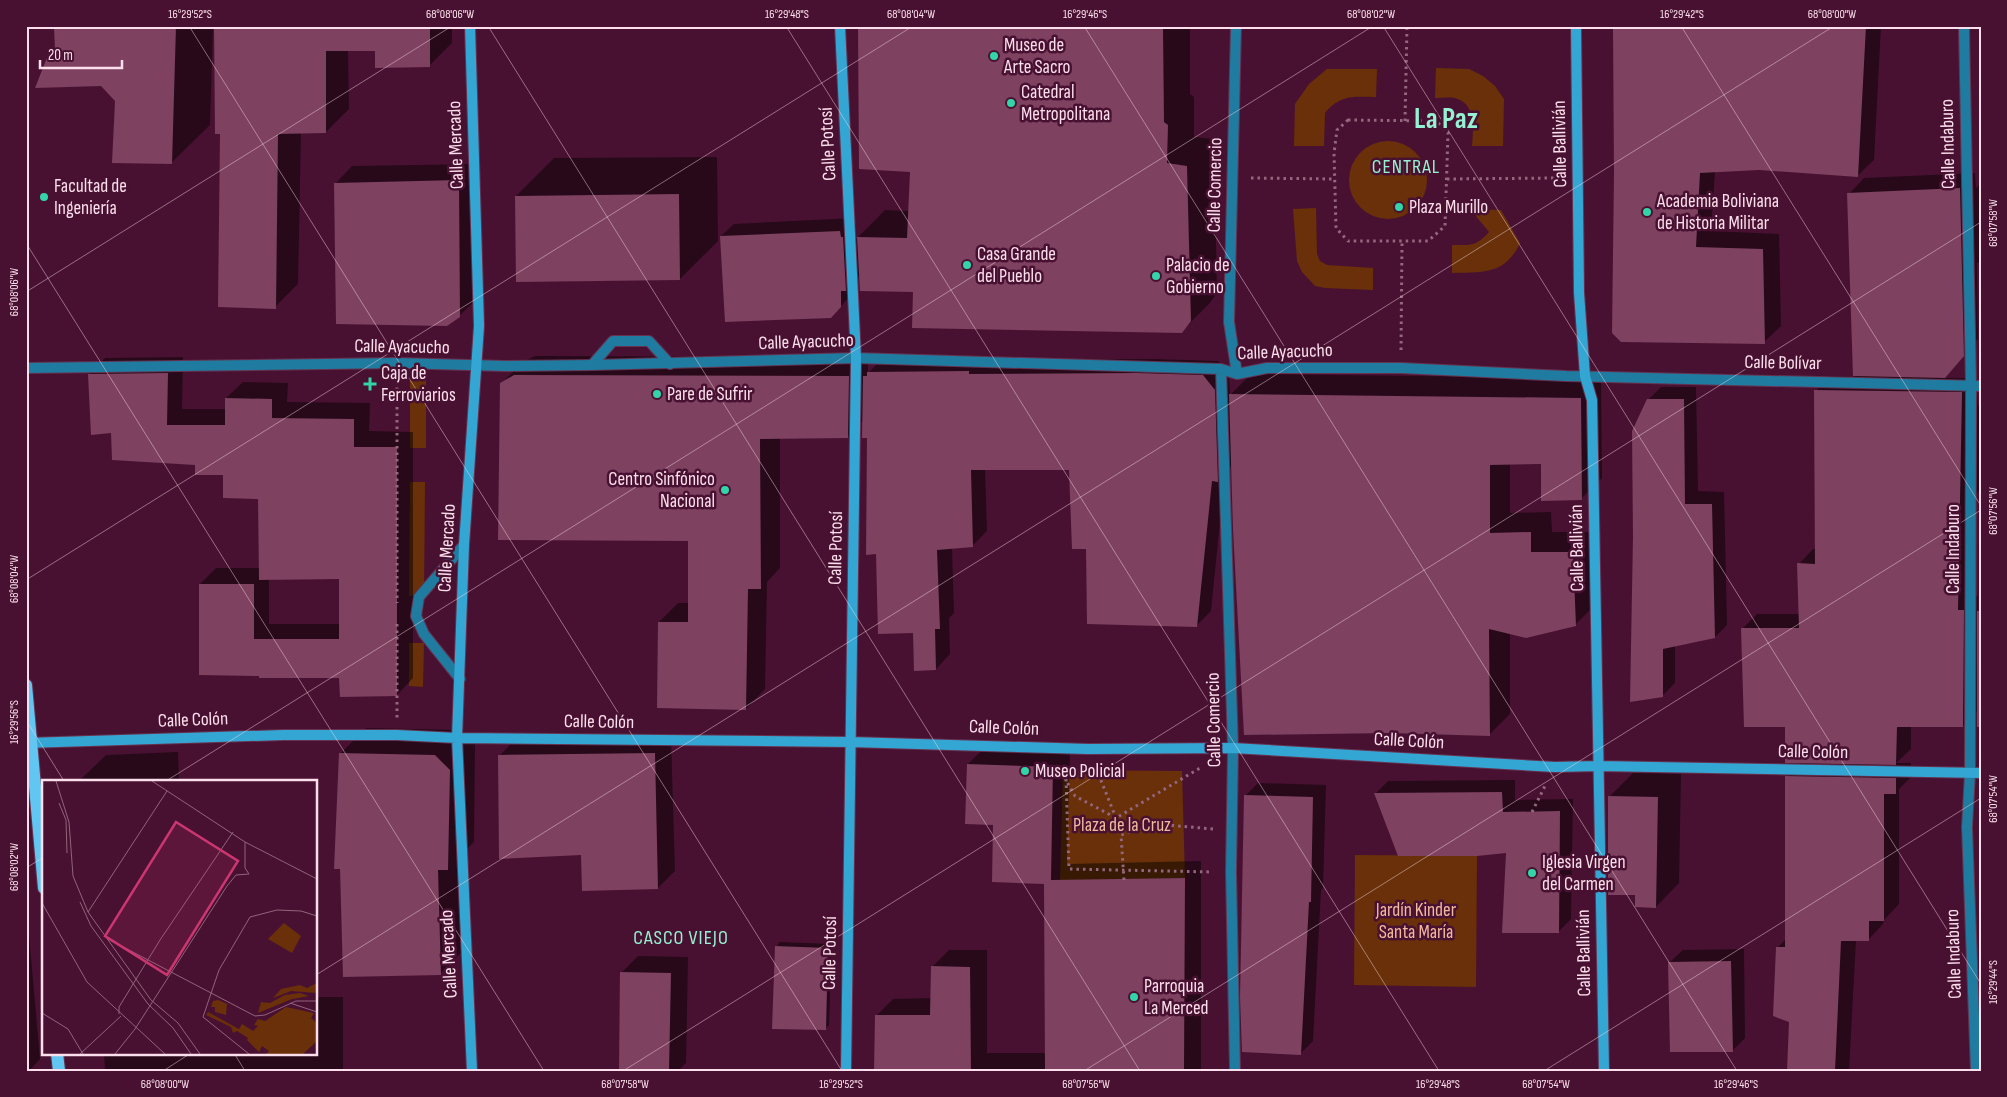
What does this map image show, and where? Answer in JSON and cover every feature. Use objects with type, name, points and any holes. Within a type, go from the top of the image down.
[{"type":"main road","points":[[26,685],[29,743],[42,869]]},
{"type":"main road","points":[[57,1054],[59,1071]]},
{"type":"street","name":"Calle Mercado","points":[[470,26],[479,326],[478,366],[464,544],[457,738],[472,1071]]},
{"type":"street","name":"Calle Potosí","points":[[840,26],[856,358],[846,1071]]},
{"type":"street","name":"Calle Comercio","points":[[1236,26],[1229,322],[1237,374]]},
{"type":"street","name":"Calle Ballivián","points":[[1576,26],[1580,293],[1585,376],[1592,400],[1604,1071]]},
{"type":"street","name":"Calle Indaburo","points":[[1964,26],[1976,385],[1975,773],[1967,826],[1976,1071]]},
{"type":"street","points":[[592,366],[613,341],[649,341],[670,364]]},
{"type":"street","name":"Calle Ayacucho","points":[[26,368],[397,363],[478,366],[592,366],[856,358],[1220,369],[1237,374],[1267,368],[1401,368],[1585,376]]},
{"type":"street","name":"Calle Comercio","points":[[1220,369],[1233,748],[1231,872],[1235,1071]]},
{"type":"street","name":"Calle Bolívar","points":[[1585,376],[1976,385]]},
{"type":"street","points":[[460,679],[424,634],[416,616],[419,597],[464,544]]},
{"type":"street","name":"Calle Colón","points":[[29,743],[283,735],[397,735],[457,738],[851,742],[1088,749],[1233,748],[1555,767],[1598,766],[1975,773]]},
{"type":"path","points":[[1405,121],[1407,26]]},
{"type":"path","points":[[1348,120],[1405,121],[1436,120],[1448,133],[1445,226],[1428,241],[1348,241],[1336,228],[1334,153],[1337,130],[1348,120]]},
{"type":"path","points":[[1447,179],[1578,178]]},
{"type":"path","points":[[1275,179],[1335,179]]},
{"type":"path","points":[[1401,368],[1402,241]]},
{"type":"path","points":[[397,363],[397,608]]},
{"type":"path","points":[[397,618],[397,735]]},
{"type":"path","points":[[1046,747],[1075,796],[1116,818]]},
{"type":"path","points":[[1116,818],[1233,748]]},
{"type":"path","points":[[1088,749],[1121,835],[1124,880]]},
{"type":"path","points":[[1532,812],[1555,767]]},
{"type":"path","points":[[1066,778],[1068,869],[1231,872]]},
{"type":"path","points":[[1121,835],[1156,824],[1231,830]]},
{"type":"green space","points":[[1436,68],[1469,69],[1483,76],[1495,86],[1504,99],[1503,146],[1472,146],[1472,118],[1467,106],[1455,98],[1435,98]]},
{"type":"green space","points":[[1327,69],[1377,69],[1376,97],[1348,98],[1337,102],[1325,113],[1324,146],[1294,146],[1295,104],[1309,84]]},
{"type":"green space","points":[[1388,141],[1403,144],[1416,152],[1424,165],[1427,180],[1424,195],[1416,208],[1403,216],[1388,219],[1373,216],[1360,208],[1352,195],[1349,180],[1352,165],[1360,152],[1373,144]]},
{"type":"green space","points":[[1316,208],[1317,254],[1320,261],[1327,265],[1373,268],[1373,290],[1315,286],[1302,272],[1297,261],[1293,209]]},
{"type":"green space","points":[[1470,209],[1501,210],[1520,243],[1507,261],[1492,270],[1452,273],[1452,245],[1476,243],[1489,232]]},
{"type":"green space","points":[[410,378],[426,378],[426,448],[410,448]]},
{"type":"green space","points":[[410,482],[425,482],[424,596],[409,596]]},
{"type":"green space","points":[[409,643],[424,643],[423,687],[409,686]]},
{"type":"green space","name":"Plaza de la Cruz","points":[[1063,770],[1182,771],[1185,878],[1060,880]]},
{"type":"green space","name":"Jardín Kinder Santa María","points":[[1355,855],[1477,856],[1476,987],[1354,985]]},
{"type":"building","points":[[54,26],[176,26],[172,164],[112,163],[115,101],[101,86],[35,88],[50,50],[55,51]]},
{"type":"building","points":[[214,26],[430,26],[430,67],[375,68],[375,51],[326,51],[326,133],[278,134],[276,309],[218,307],[220,134],[215,134]]},
{"type":"building","points":[[858,26],[1163,26],[1164,122],[1168,125],[1167,163],[1187,166],[1191,321],[1182,333],[912,328],[913,292],[860,291],[857,237],[907,238],[910,172],[859,169]]},
{"type":"building","points":[[1613,26],[1866,26],[1858,177],[1759,170],[1700,173],[1696,247],[1763,249],[1765,344],[1621,342],[1612,333]]},
{"type":"building","points":[[459,180],[460,317],[447,326],[336,324],[334,183]]},
{"type":"building","points":[[1960,188],[1964,356],[1945,378],[1853,376],[1847,193]]},
{"type":"building","points":[[679,194],[680,280],[516,282],[515,196]]},
{"type":"building","points":[[840,231],[841,237],[843,237],[846,291],[841,291],[841,307],[831,318],[725,322],[720,236]]},
{"type":"building","points":[[969,371],[969,374],[1137,373],[1203,375],[1215,390],[1218,482],[1212,481],[1197,627],[1087,624],[1086,549],[1072,549],[1069,470],[971,470],[973,547],[937,550],[940,629],[935,629],[936,670],[914,671],[913,633],[878,634],[876,554],[866,555],[867,438],[862,438],[863,376],[867,376],[867,372]]},
{"type":"building","points":[[168,373],[167,425],[225,425],[225,398],[272,399],[272,418],[354,419],[354,447],[397,447],[397,696],[340,697],[339,678],[259,678],[259,676],[199,675],[199,584],[254,584],[254,639],[339,639],[339,579],[259,580],[258,499],[223,498],[223,475],[195,475],[195,465],[112,460],[111,433],[91,435],[88,374]]},
{"type":"building","points":[[514,375],[849,376],[848,438],[760,439],[761,589],[748,589],[746,710],[657,708],[658,622],[688,622],[688,541],[498,540],[500,383]]},
{"type":"building","points":[[1814,390],[1962,392],[1958,610],[1964,610],[1963,727],[1897,727],[1896,765],[1785,763],[1785,727],[1744,727],[1741,628],[1799,628],[1797,563],[1815,564]]},
{"type":"building","points":[[1229,394],[1581,398],[1582,500],[1541,501],[1541,464],[1490,465],[1490,533],[1531,532],[1531,552],[1573,552],[1576,626],[1526,638],[1489,629],[1490,736],[1391,733],[1244,735],[1233,530]]},
{"type":"building","points":[[1647,399],[1684,399],[1685,504],[1712,504],[1715,638],[1663,649],[1663,697],[1630,702],[1633,536],[1632,431]]},
{"type":"building","points":[[1977,611],[1981,611],[1981,727],[1977,727]]},
{"type":"building","points":[[339,753],[435,755],[450,770],[448,870],[438,870],[441,975],[343,977],[340,869],[334,869]]},
{"type":"building","points":[[655,753],[658,889],[582,891],[581,855],[499,859],[498,755]]},
{"type":"building","points":[[967,764],[1053,767],[1051,880],[1185,878],[1184,1071],[1045,1071],[1044,884],[992,882],[993,825],[965,824]]},
{"type":"building","points":[[1785,776],[1896,778],[1896,794],[1884,794],[1884,921],[1869,921],[1869,941],[1841,941],[1835,1071],[1787,1071],[1789,1022],[1773,1016],[1776,947],[1785,947]]},
{"type":"building","points":[[1502,792],[1503,812],[1560,811],[1559,933],[1502,933],[1506,853],[1477,856],[1398,856],[1374,793]]},
{"type":"building","points":[[1244,795],[1313,797],[1311,902],[1309,902],[1301,1055],[1242,1052],[1240,997]]},
{"type":"building","points":[[1608,796],[1658,797],[1656,908],[1635,907],[1635,895],[1608,895]]},
{"type":"building","points":[[775,946],[828,948],[826,1030],[772,1029]]},
{"type":"building","points":[[1731,961],[1733,1052],[1670,1052],[1668,962]]},
{"type":"building","points":[[931,966],[970,967],[971,1071],[874,1071],[875,1015],[930,1015]]},
{"type":"building","points":[[620,972],[671,973],[669,1071],[619,1071]]},
{"type":"place","name":"Museo de Arte Sacro","points":[[994,56]]},
{"type":"place","name":"Catedral Metropolitana","points":[[1011,103]]},
{"type":"place","name":"Facultad de Ingeniería","points":[[44,197]]},
{"type":"place","name":"Plaza Murillo","points":[[1399,207]]},
{"type":"place","name":"Academia Boliviana de Historia Militar","points":[[1647,212]]},
{"type":"place","name":"Casa Grande del Pueblo","points":[[967,265]]},
{"type":"place","name":"Palacio de Gobierno","points":[[1156,276]]},
{"type":"place","name":"Caja de Ferroviarios","points":[[370,384]]},
{"type":"place","name":"Pare de Sufrir","points":[[657,394]]},
{"type":"place","name":"Centro Sinfónico Nacional","points":[[725,490]]},
{"type":"place","name":"Museo Policial","points":[[1025,771]]},
{"type":"place","name":"Iglesia Virgen del Carmen","points":[[1532,873]]},
{"type":"place","name":"Parroquia La Merced","points":[[1134,997]]},
{"type":"district","name":"La Paz","points":[[1446,119]]},
{"type":"district","name":"CENTRAL","points":[[1406,167]]},
{"type":"district","name":"CASCO VIEJO","points":[[681,938]]}]
